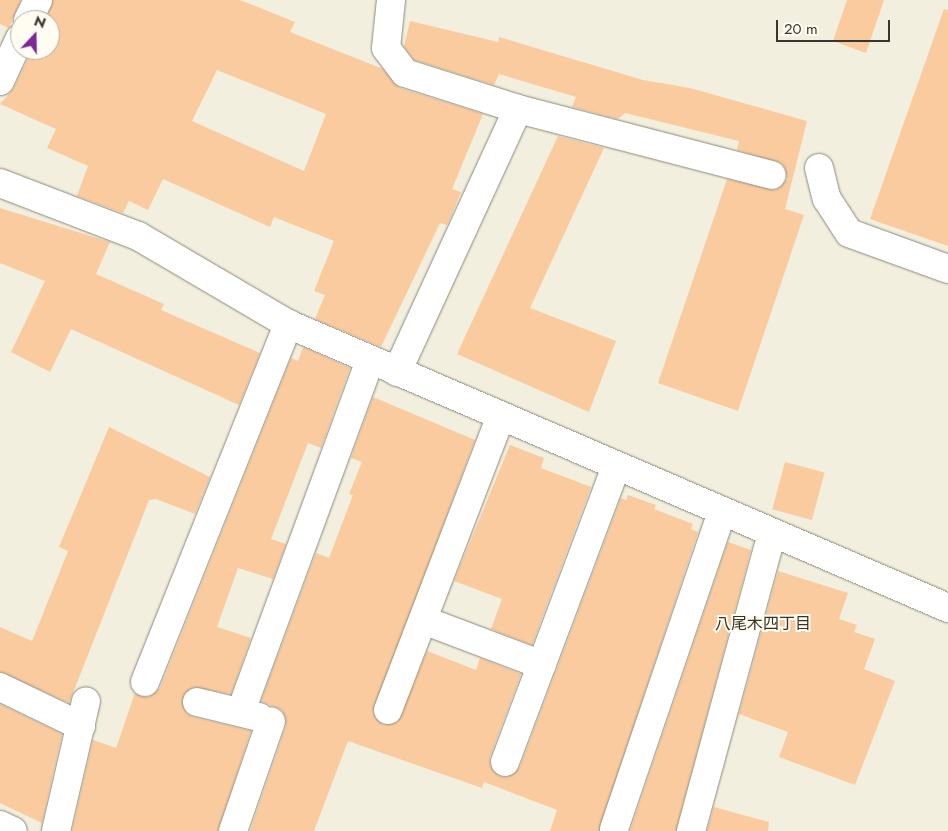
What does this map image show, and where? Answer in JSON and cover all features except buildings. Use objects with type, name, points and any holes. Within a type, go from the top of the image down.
[{"type":"street","points":[[391,0],[386,48],[405,73],[518,109],[772,175]]},
{"type":"street","points":[[0,81],[10,60]]},
{"type":"street","points":[[397,372],[518,109]]},
{"type":"street","points":[[819,168],[827,199],[849,233],[948,269]]},
{"type":"street","points":[[0,183],[138,236],[288,324],[948,608]]},
{"type":"street","points":[[145,682],[288,324]]},
{"type":"street","points":[[242,711],[370,360]]},
{"type":"street","points":[[388,710],[502,416]]},
{"type":"street","points":[[505,762],[616,466]]},
{"type":"street","points":[[614,829],[722,511]]},
{"type":"street","points":[[691,831],[772,533]]},
{"type":"street","points":[[423,620],[542,664]]},
{"type":"street","points":[[0,687],[83,714],[56,831]]},
{"type":"street","points":[[197,702],[242,711],[275,722],[233,831]]},
{"type":"street","points":[[0,825],[13,831]]},
{"type":"district","name":"八尾木四丁目","points":[[763,624]]}]
